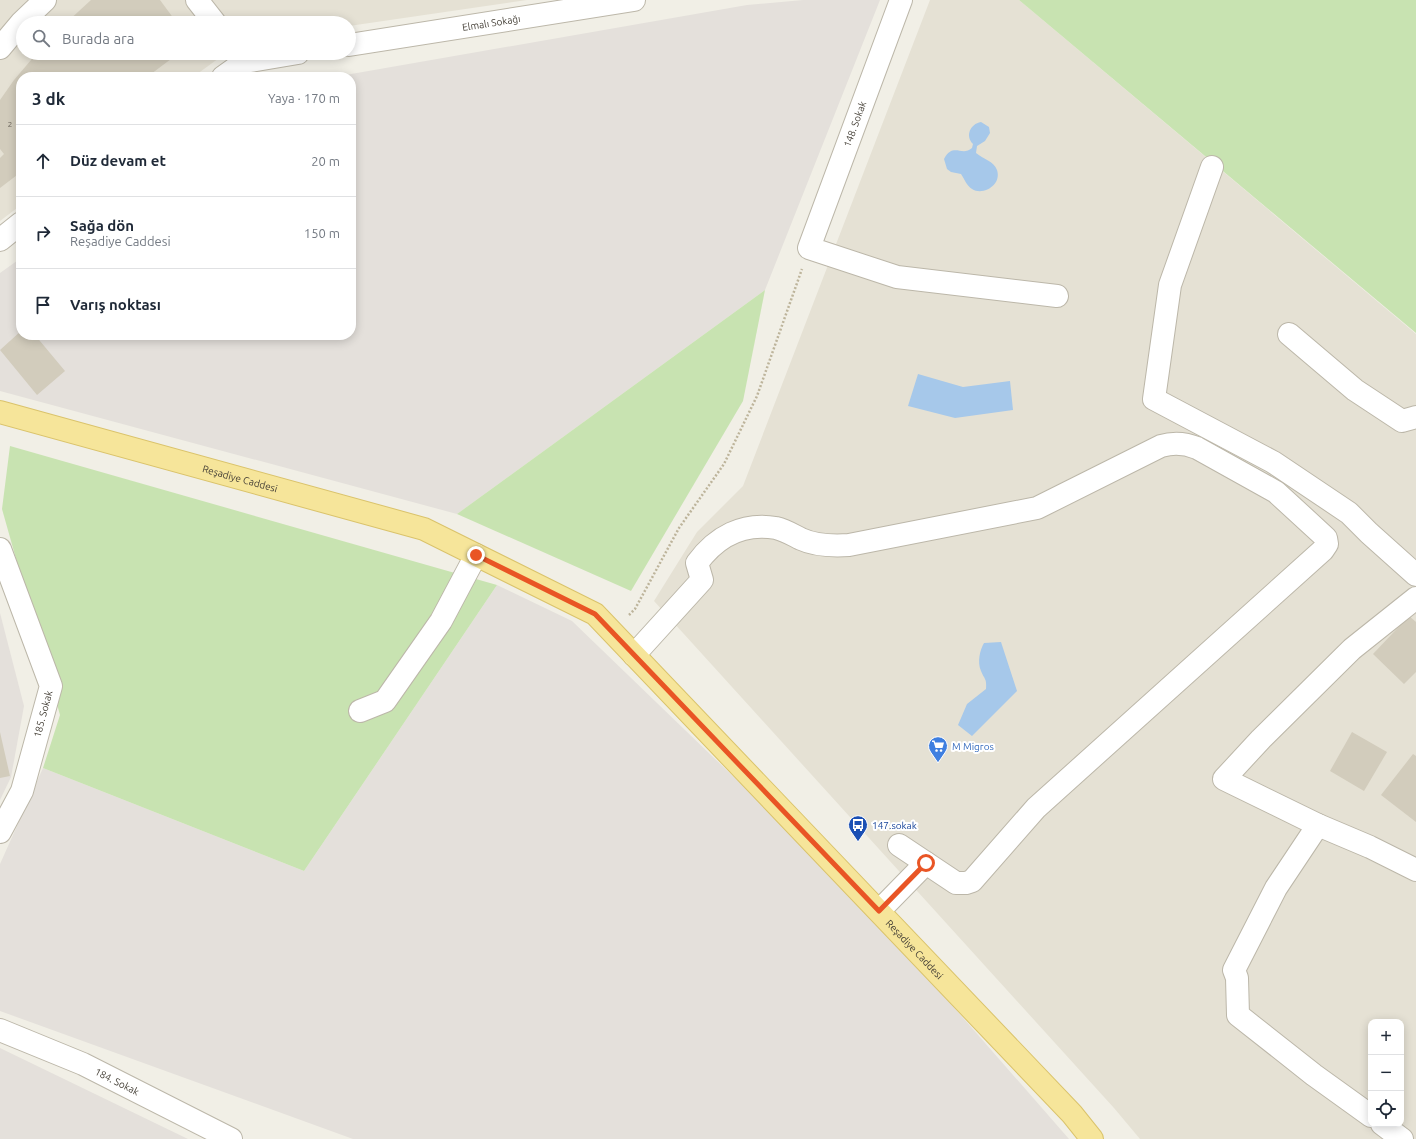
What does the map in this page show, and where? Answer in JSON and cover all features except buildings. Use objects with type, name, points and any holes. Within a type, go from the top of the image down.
[{"type":"main road","name":"Reşadiye Caddesi","points":[[0,412],[424,529],[595,614],[1072,1114],[1092,1139]]},
{"type":"street","points":[[28,16],[45,0]]},
{"type":"street","points":[[197,0],[209,16]]},
{"type":"street","name":"Elmalı Sokağı","points":[[356,44],[634,0]]},
{"type":"street","name":"148. Sokak","points":[[809,248],[901,0]]},
{"type":"street","points":[[0,48],[16,29]]},
{"type":"street","points":[[228,72],[238,60]]},
{"type":"street","points":[[1212,166],[1170,285],[1154,399],[1273,462],[1350,513],[1369,533],[1416,576]]},
{"type":"street","points":[[0,240],[16,227]]},
{"type":"street","points":[[809,248],[897,277],[1057,296]]},
{"type":"street","points":[[1289,334],[1355,390],[1402,422],[1416,417]]},
{"type":"street","points":[[634,655],[702,580],[696,563],[704,552],[714,543],[738,530],[763,527],[776,528],[802,540],[816,544],[832,546],[849,545],[1038,508],[1161,446],[1170,443],[1184,444],[1197,448],[1276,492],[1326,538],[1327,544],[1323,550],[1036,808],[972,881],[966,883],[956,883],[899,845]]},
{"type":"street","name":"185. Sokak","points":[[0,549],[51,686],[22,791],[0,832]]},
{"type":"street","points":[[360,711],[385,701],[441,622],[476,555]]},
{"type":"street","points":[[1416,598],[1352,649],[1261,739],[1224,779],[1318,825],[1370,847],[1416,870]]},
{"type":"street","points":[[0,802],[22,791]]},
{"type":"street","points":[[1318,825],[1276,888],[1234,970],[1237,978],[1238,1015],[1314,1075],[1368,1114]]},
{"type":"street","points":[[879,911],[926,863]]},
{"type":"street","name":"184. Sokak","points":[[0,1030],[83,1064],[231,1139]]},
{"type":"street","points":[[1386,1127],[1402,1139]]},
{"type":"path","points":[[613,633],[635,609],[679,528],[724,464],[757,396],[809,248]]},
{"type":"shaded area","points":[[0,0],[527,0],[356,25],[356,16],[16,16],[16,60],[216,60],[200,72],[16,72],[16,209],[0,221]]},
{"type":"shaded area","points":[[803,0],[880,0],[765,290],[457,514],[0,391],[0,273],[16,262],[16,340],[356,340],[356,73],[747,5]]},
{"type":"shaded area","points":[[930,0],[1019,0],[1416,334],[1416,1139],[1140,1139],[1114,1108],[654,601],[697,532],[743,486]]},
{"type":"shaded area","points":[[497,585],[572,621],[854,893],[1069,1139],[353,1139],[0,1011],[0,864],[43,768],[304,871]]},
{"type":"shaded area","points":[[0,613],[24,706],[11,777],[0,800]]},
{"type":"shaded area","points":[[0,1048],[188,1139],[0,1139]]},
{"type":"green space","points":[[1019,0],[1416,0],[1416,333]]},
{"type":"green space","points":[[765,290],[743,401],[631,591],[457,514]]},
{"type":"green space","points":[[10,446],[497,585],[304,871],[43,768],[60,715],[2,509]]},
{"type":"water","points":[[981,122],[989,127],[990,133],[985,141],[977,146],[976,153],[991,162],[996,167],[998,175],[997,180],[990,188],[976,191],[967,184],[961,174],[951,172],[947,169],[944,159],[951,151],[965,151],[972,148],[973,144],[969,137],[970,131],[974,125]]},
{"type":"water","points":[[918,374],[963,387],[1010,381],[1013,410],[955,418],[908,406]]},
{"type":"water","points":[[1001,642],[1017,691],[972,736],[958,725],[967,704],[986,689],[986,681],[979,664],[981,649],[984,643]]},
{"type":"place","name":"M Migros","points":[[938,763]]},
{"type":"place","name":"147.sokak","points":[[858,842]]},
{"type":"route","points":[[476,555],[595,614],[879,911],[926,863]]}]
